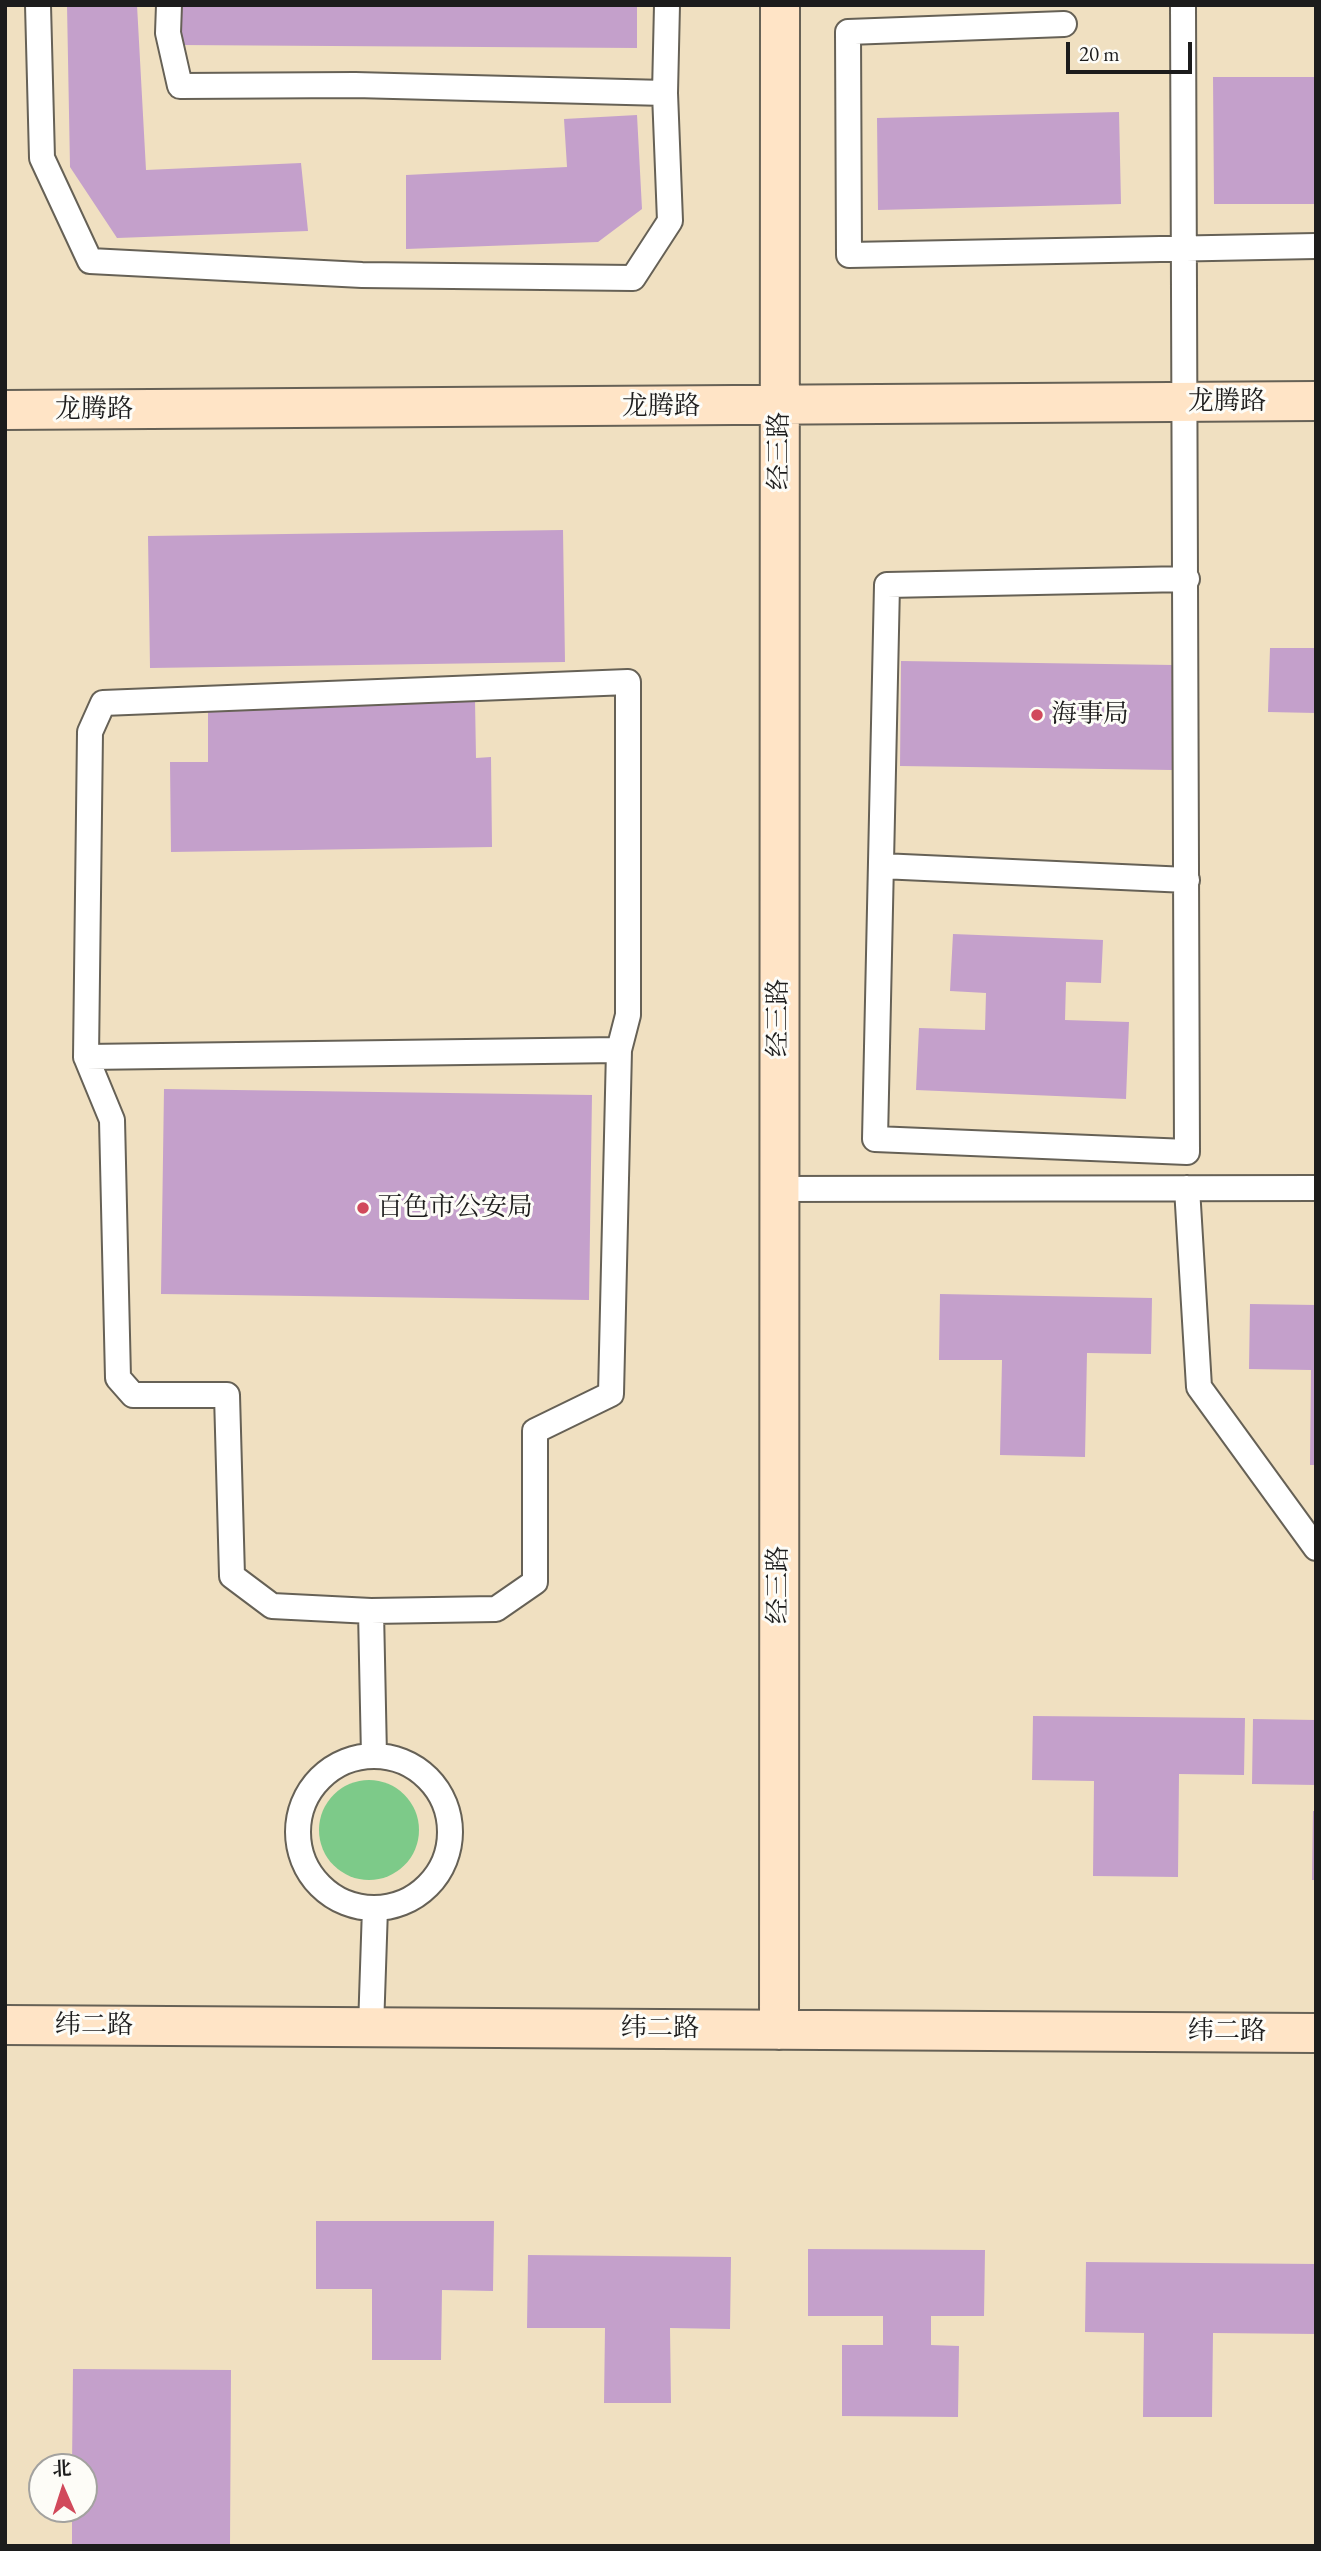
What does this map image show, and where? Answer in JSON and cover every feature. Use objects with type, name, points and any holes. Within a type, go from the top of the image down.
[{"type":"street","name":"经三路","points":[[779,2030],[780,5]]},
{"type":"street","name":"龙腾路","points":[[5,410],[1316,401]]},
{"type":"street","name":"纬二路","points":[[5,2025],[1316,2033]]},
{"type":"lane","points":[[38,5],[42,158],[90,261],[362,275],[632,278],[670,221],[665,93],[667,5]]},
{"type":"lane","points":[[169,5],[168,33],[180,86],[355,85],[665,93]]},
{"type":"lane","points":[[1183,5],[1187,579],[1188,1152],[875,1139],[887,585],[1187,579]]},
{"type":"lane","points":[[1064,24],[848,32],[849,255],[1316,246]]},
{"type":"lane","points":[[628,682],[628,1015],[619,1050],[611,1394],[535,1431],[535,1582],[496,1609],[371,1611],[272,1606],[232,1576],[227,1395],[133,1395],[118,1378],[112,1120],[86,1057],[90,732],[103,703],[628,682]]},
{"type":"lane","points":[[881,866],[1187,880]]},
{"type":"lane","points":[[86,1057],[619,1050]]},
{"type":"lane","points":[[1187,1188],[1199,1387],[1316,1548]]},
{"type":"lane","points":[[779,1189],[1316,1188]]},
{"type":"lane","points":[[371,1611],[374,1756]]},
{"type":"lane","points":[[387,1756],[408,1763],[426,1776],[441,1794],[449,1815],[451,1837],[445,1859],[434,1879],[408,1899],[375,1908],[352,1905],[332,1896],[314,1881],[303,1861],[298,1822],[303,1802],[313,1785],[327,1771],[345,1761],[387,1756]]},
{"type":"lane","points":[[371,2028],[375,1908]]},
{"type":"green space","points":[[369,1780],[388,1783],[405,1794],[416,1811],[419,1830],[416,1849],[405,1866],[388,1877],[369,1880],[350,1877],[333,1866],[322,1849],[319,1830],[322,1811],[333,1794],[350,1783]]},
{"type":"building","points":[[67,5],[137,5],[146,170],[301,163],[308,231],[117,238],[70,167]]},
{"type":"building","points":[[180,5],[637,5],[637,48],[179,45]]},
{"type":"building","points":[[1213,77],[1316,77],[1316,204],[1214,204]]},
{"type":"building","points":[[1119,112],[1121,204],[878,210],[877,118]]},
{"type":"building","points":[[637,115],[642,209],[598,242],[406,249],[406,175],[567,167],[564,119]]},
{"type":"building","points":[[563,530],[565,662],[150,668],[148,536]]},
{"type":"building","points":[[1270,648],[1316,648],[1316,713],[1268,712]]},
{"type":"building","name":"海事局","points":[[901,661],[1173,665],[1172,770],[900,766]]},
{"type":"building","points":[[475,700],[476,758],[491,757],[492,847],[171,852],[170,762],[208,762],[208,703]]},
{"type":"building","points":[[953,934],[1103,940],[1101,983],[1066,982],[1065,1020],[1129,1022],[1126,1099],[916,1090],[919,1028],[985,1030],[986,993],[950,991]]},
{"type":"building","points":[[164,1089],[592,1095],[589,1300],[161,1294]]},
{"type":"building","points":[[940,1294],[1152,1298],[1151,1354],[1087,1353],[1085,1457],[1000,1455],[1002,1360],[939,1360]]},
{"type":"building","points":[[1250,1304],[1316,1305],[1316,1465],[1310,1465],[1311,1370],[1249,1369]]},
{"type":"building","points":[[1033,1716],[1245,1718],[1244,1775],[1179,1774],[1178,1877],[1093,1876],[1094,1781],[1032,1780]]},
{"type":"building","points":[[1253,1719],[1316,1720],[1316,1785],[1252,1784]]},
{"type":"building","points":[[1313,1811],[1316,1811],[1316,1880],[1312,1880]]},
{"type":"building","points":[[316,2221],[494,2221],[493,2291],[442,2290],[441,2360],[372,2360],[372,2289],[316,2289]]},
{"type":"building","points":[[808,2249],[985,2250],[984,2316],[931,2316],[931,2345],[959,2346],[958,2417],[842,2416],[842,2345],[883,2345],[883,2316],[808,2316]]},
{"type":"building","points":[[528,2255],[731,2257],[730,2329],[670,2328],[671,2403],[604,2403],[605,2328],[527,2328]]},
{"type":"building","points":[[1086,2262],[1316,2264],[1316,2334],[1213,2333],[1212,2417],[1143,2417],[1144,2333],[1085,2332]]},
{"type":"building","points":[[73,2369],[231,2370],[230,2546],[72,2546],[72,2523],[98,2523],[98,2453],[72,2453]]},
{"type":"place","name":"海事局","points":[[1037,715]]},
{"type":"place","name":"百色市公安局","points":[[363,1208]]}]
